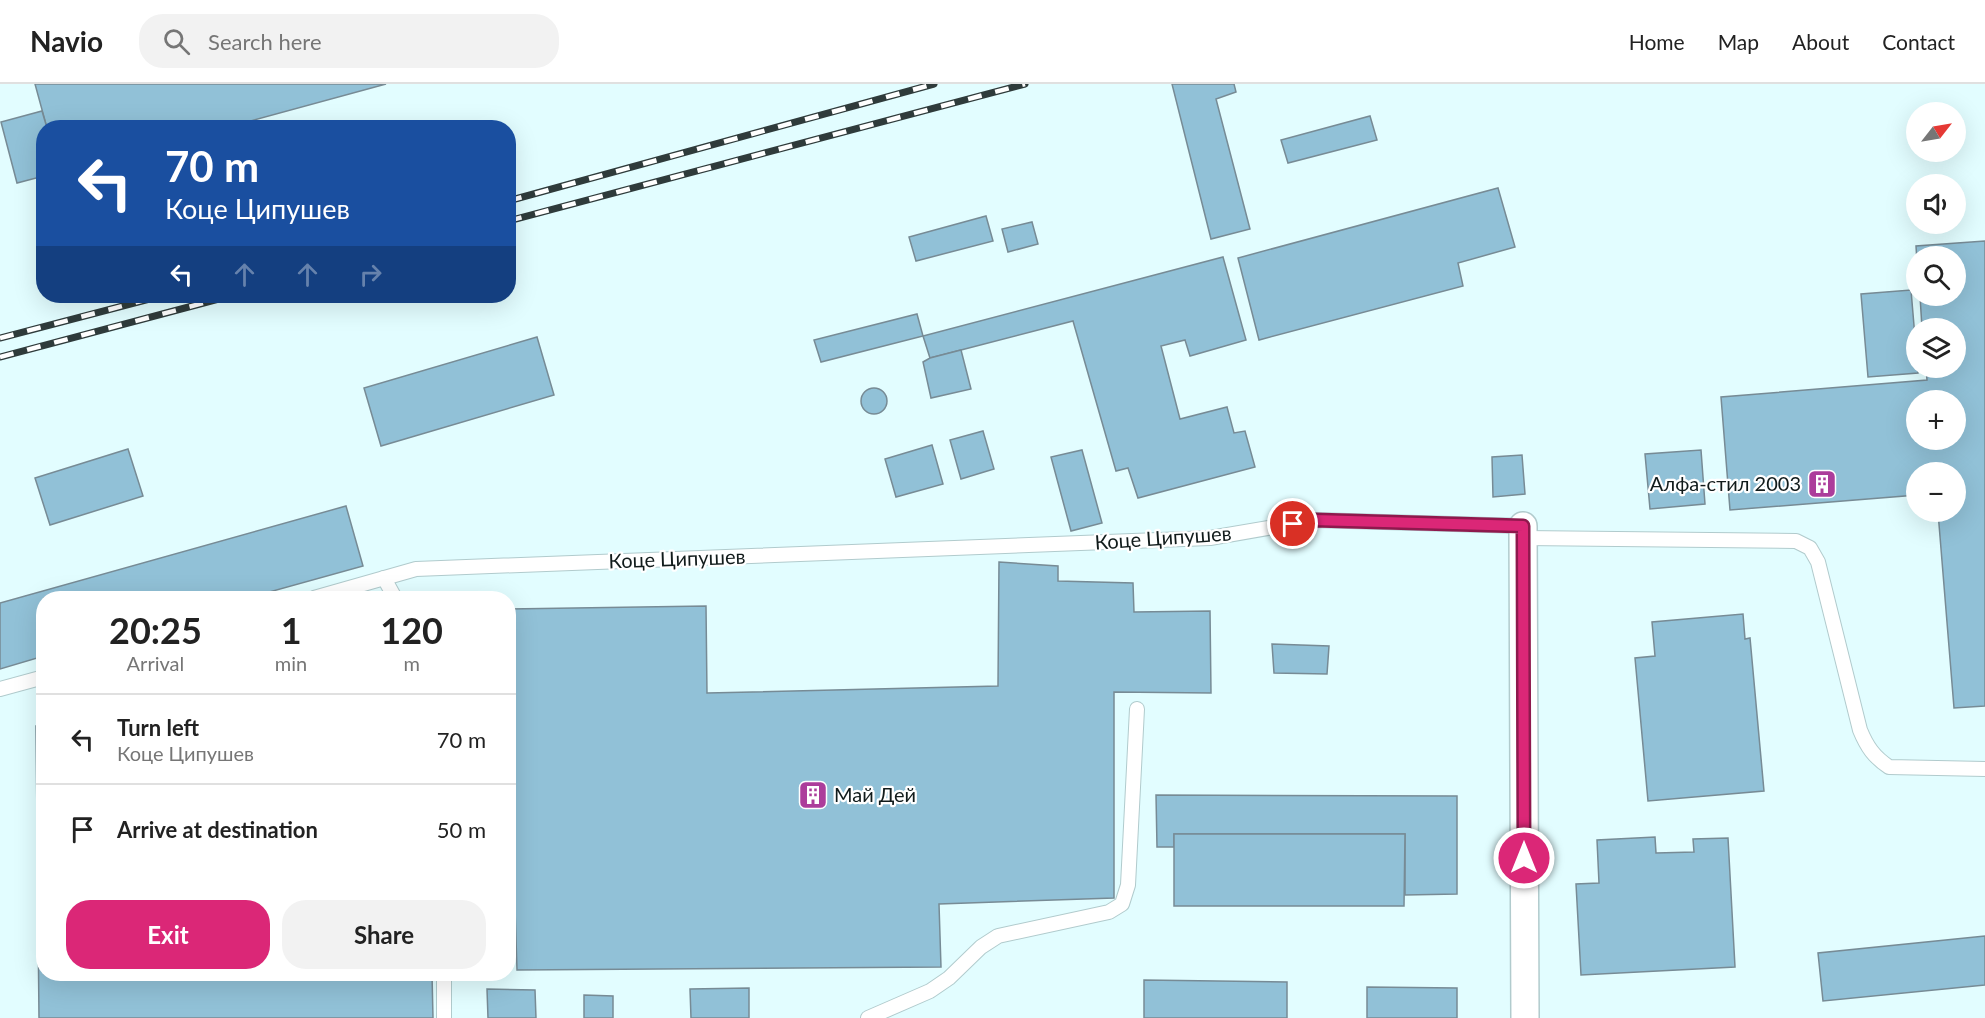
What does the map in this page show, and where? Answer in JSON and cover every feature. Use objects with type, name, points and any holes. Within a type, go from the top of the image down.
[{"type":"street","points":[[1523,532],[1525,1018]]},
{"type":"lane","name":"Коце Ципушев","points":[[338,591],[416,569],[1210,538],[1314,520],[1523,532],[1796,541],[1810,548],[1818,562],[1860,730],[1872,753],[1889,767],[1985,770]]},
{"type":"lane","points":[[384,578],[390,591]]},
{"type":"lane","points":[[0,689],[36,679]]},
{"type":"lane","points":[[868,1018],[930,992],[949,978],[981,946],[999,936],[1109,912],[1122,904],[1128,885],[1137,709]]},
{"type":"lane","points":[[444,981],[444,1018]]},
{"type":"building","points":[[35,84],[386,84],[254,120],[45,120]]},
{"type":"building","points":[[1172,84],[1234,84],[1236,92],[1216,99],[1250,229],[1211,239]]},
{"type":"building","points":[[42,111],[45,120],[36,120],[36,178],[17,183],[1,122]]},
{"type":"building","points":[[1370,116],[1377,140],[1288,163],[1281,140]]},
{"type":"building","points":[[1498,188],[1515,247],[1458,263],[1463,286],[1259,340],[1238,258]]},
{"type":"building","points":[[986,216],[993,241],[916,261],[909,237]]},
{"type":"building","points":[[1032,222],[1038,244],[1008,252],[1002,229]]},
{"type":"building","name":"Алфа-стил 2003","points":[[1985,241],[1985,706],[1954,708],[1939,522],[1966,522],[1966,462],[1906,462],[1906,496],[1730,510],[1721,397],[1927,380],[1927,378],[1966,378],[1966,318],[1921,318],[1921,306],[1966,306],[1966,246],[1916,246]]},
{"type":"building","points":[[1223,257],[1246,340],[1190,356],[1185,340],[1161,346],[1180,419],[1227,407],[1234,433],[1245,431],[1255,467],[1138,498],[1128,468],[1116,471],[1073,321],[930,358],[923,336]]},
{"type":"building","points":[[1906,290],[1906,306],[1912,306],[1913,318],[1906,318],[1906,374],[1868,377],[1861,294]]},
{"type":"building","points":[[917,314],[923,336],[821,362],[814,340]]},
{"type":"building","points":[[537,337],[554,395],[381,446],[364,388]]},
{"type":"building","points":[[961,350],[971,389],[931,398],[923,362]]},
{"type":"building","points":[[874,388],[883,392],[887,401],[883,410],[874,414],[865,410],[861,401],[865,392]]},
{"type":"building","points":[[983,431],[994,469],[961,479],[950,440]]},
{"type":"building","points":[[932,445],[943,484],[896,497],[885,459]]},
{"type":"building","points":[[128,449],[143,496],[50,525],[35,478]]},
{"type":"building","points":[[1082,450],[1102,523],[1071,531],[1051,457]]},
{"type":"building","points":[[1701,450],[1705,504],[1650,509],[1645,454]]},
{"type":"building","points":[[1522,455],[1525,494],[1493,497],[1492,457]]},
{"type":"building","points":[[346,506],[363,566],[273,591],[43,591]]},
{"type":"building","name":"Май Дей","points":[[999,562],[1058,566],[1058,581],[1133,583],[1134,612],[1210,611],[1211,693],[1114,692],[1114,898],[939,904],[941,967],[517,970],[516,609],[706,606],[707,693],[998,686]]},
{"type":"building","points":[[36,593],[36,658],[0,669],[0,603]]},
{"type":"building","points":[[1743,614],[1745,639],[1750,638],[1764,791],[1648,801],[1635,658],[1655,656],[1652,622]]},
{"type":"building","points":[[1272,644],[1329,646],[1327,674],[1274,673]]},
{"type":"building","points":[[1156,795],[1457,796],[1457,894],[1405,895],[1405,834],[1174,834],[1174,847],[1157,847]]},
{"type":"building","points":[[1174,834],[1405,834],[1404,906],[1174,906]]},
{"type":"building","points":[[1655,837],[1656,853],[1694,852],[1693,839],[1728,838],[1735,967],[1581,975],[1576,884],[1599,883],[1597,840]]},
{"type":"building","points":[[1985,936],[1985,985],[1823,1001],[1818,953]]},
{"type":"building","points":[[1144,980],[1287,982],[1287,1018],[1144,1018]]},
{"type":"building","points":[[39,981],[432,981],[433,1018],[39,1018]]},
{"type":"building","points":[[1367,987],[1457,988],[1457,1018],[1367,1018]]},
{"type":"building","points":[[749,988],[749,1018],[691,1018],[690,989]]},
{"type":"building","points":[[487,989],[535,990],[536,1018],[488,1018]]},
{"type":"building","points":[[584,995],[613,996],[613,1018],[584,1018]]},
{"type":"railway","points":[[516,199],[934,84]]},
{"type":"railway","points":[[516,219],[1025,84]]},
{"type":"railway","points":[[0,338],[134,303]]},
{"type":"railway","points":[[0,357],[204,303]]},
{"type":"place","name":"Алфа-стил 2003","points":[[1822,484]]},
{"type":"place","name":"Май Дей","points":[[813,795]]},
{"type":"route","points":[[1293,524],[1314,520],[1523,526],[1524,858]]}]
